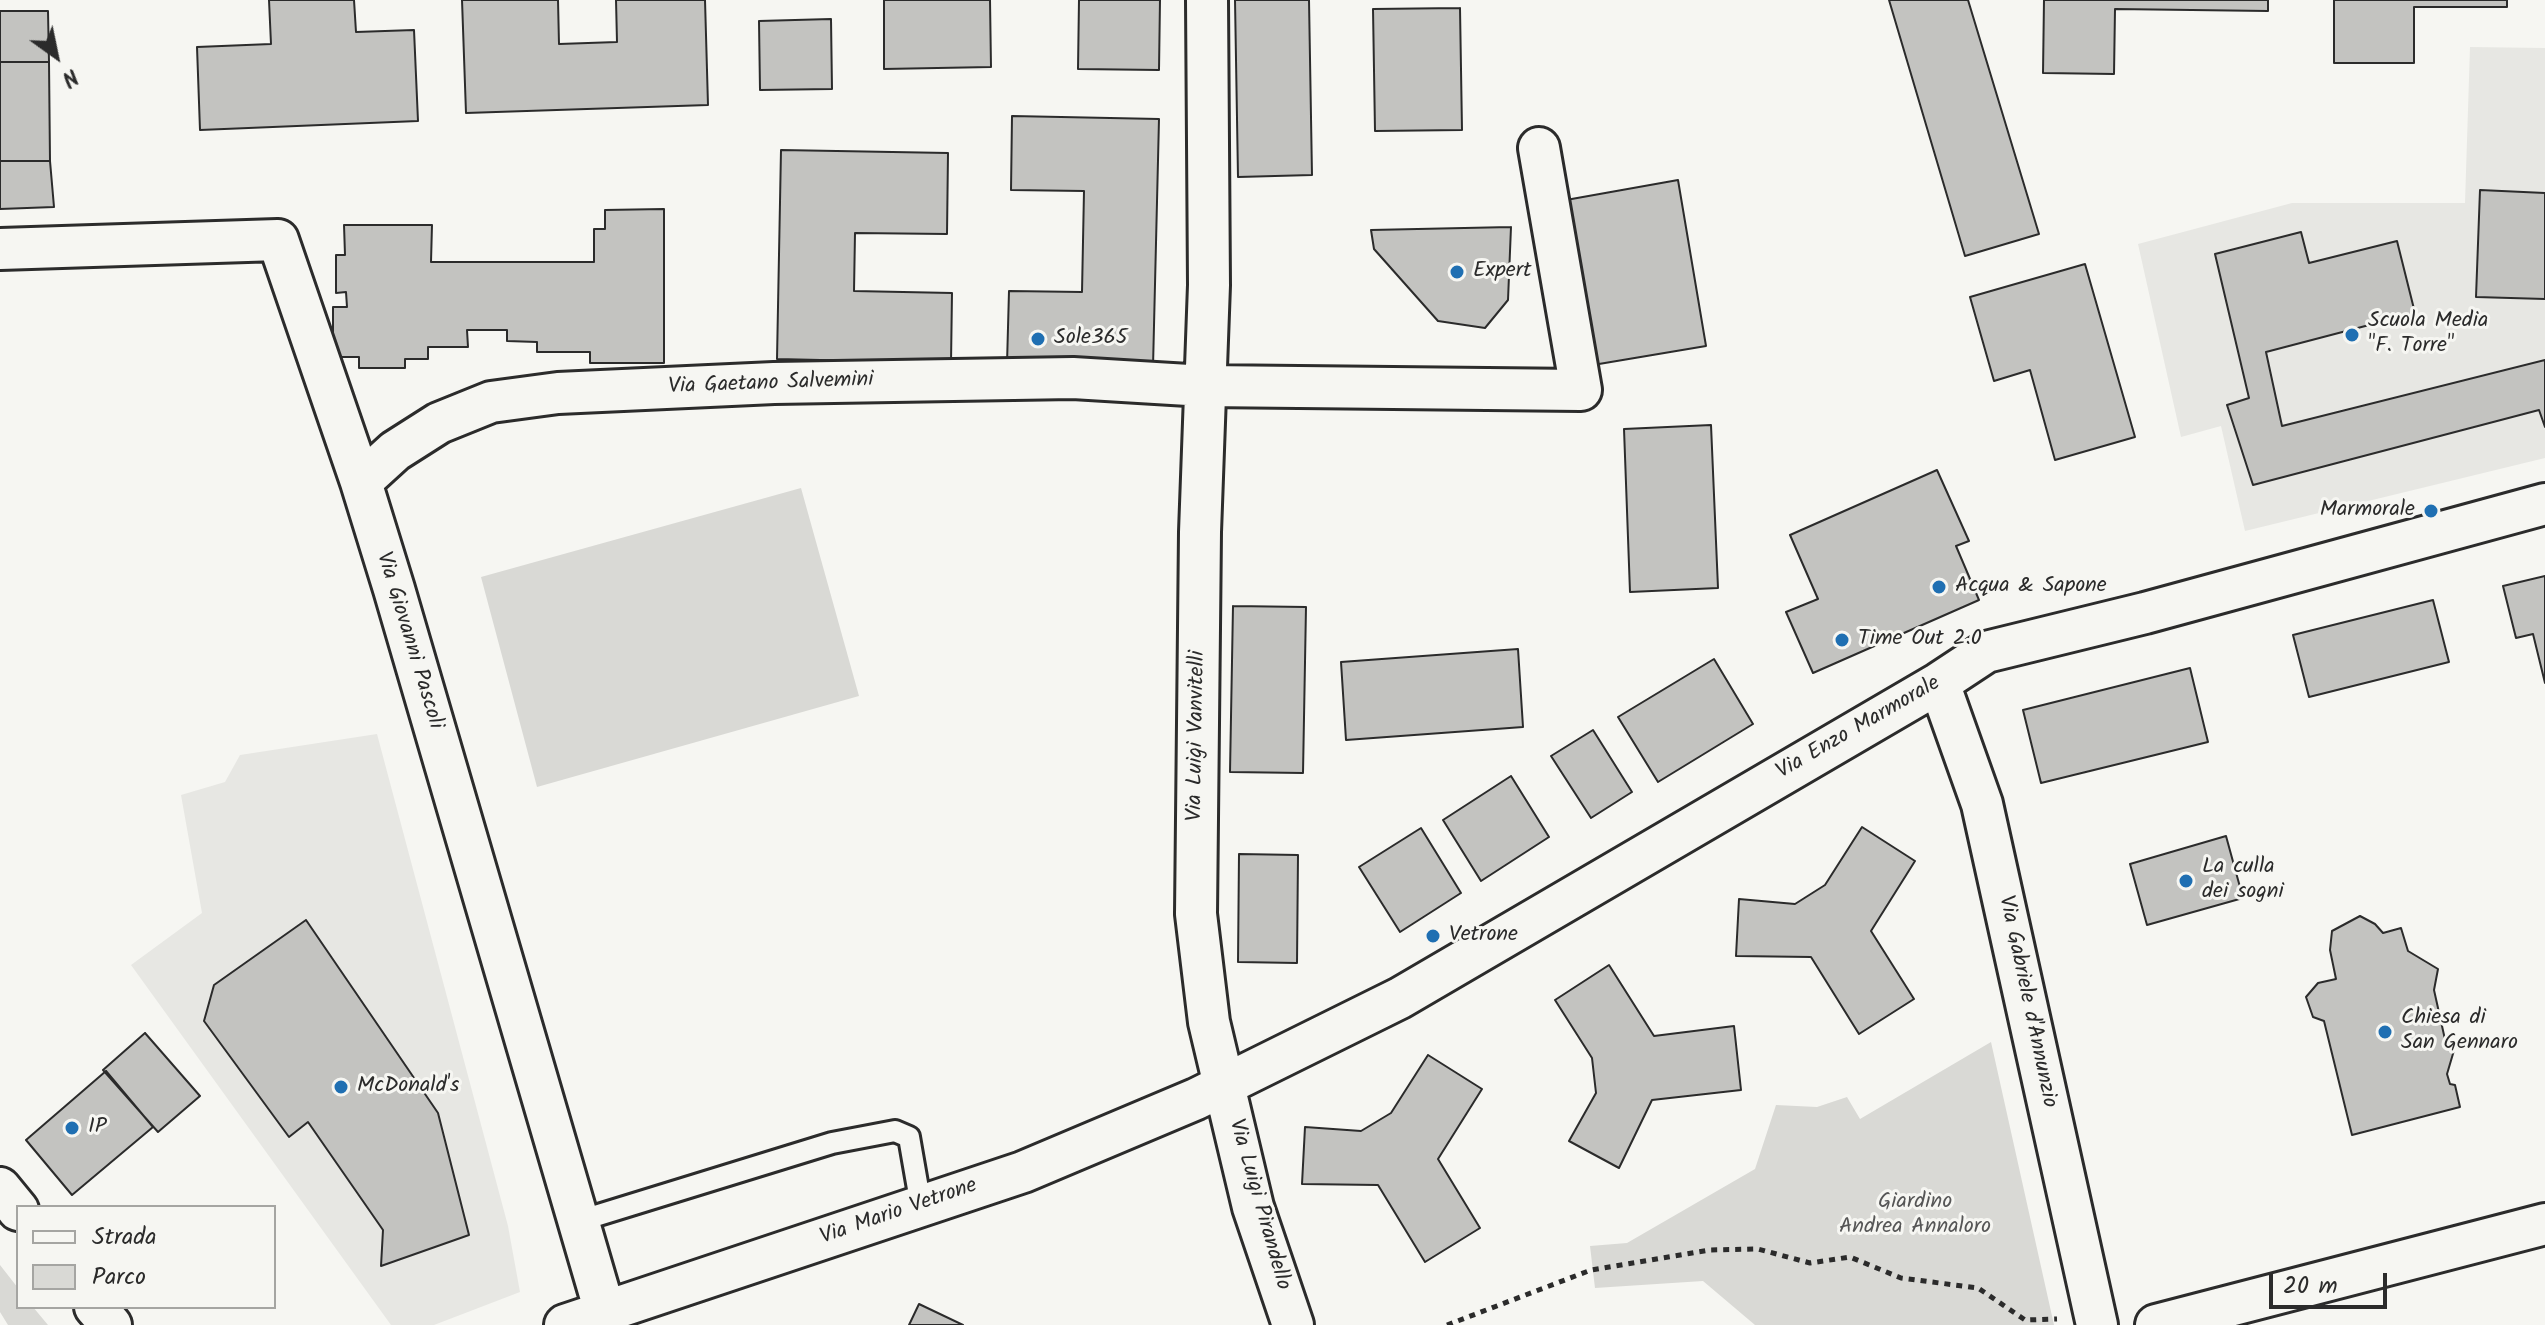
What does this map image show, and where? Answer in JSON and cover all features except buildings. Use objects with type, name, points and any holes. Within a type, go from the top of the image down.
[{"type":"street","name":"Via Luigi Vanvitelli","points":[[1207,0],[1209,285],[1200,532],[1196,914],[1209,1022],[1225,1084]]},
{"type":"street","points":[[1205,386],[1581,390],[1539,148]]},
{"type":"street","name":"Via Giovanni Pascoli","points":[[0,249],[278,240],[361,482],[605,1312]]},
{"type":"street","name":"Via Gaetano Salvemini","points":[[361,482],[395,451],[439,423],[491,402],[558,393],[774,383],[1073,378],[1205,386]]},
{"type":"street","name":"Via Enzo Marmorale","points":[[1225,1084],[1400,998],[1939,683],[1986,652],[2145,613],[2545,504]]},
{"type":"street","name":"Via Gabriele d'Annunzio","points":[[1939,683],[1982,804],[2096,1319]]},
{"type":"street","name":"Via Mario Vetrone","points":[[565,1325],[1023,1172],[1225,1084]]},
{"type":"street","name":"Via Luigi Pirandello","points":[[1225,1084],[1253,1207],[1293,1325]]},
{"type":"street","points":[[0,1188],[16,1208]]},
{"type":"street","points":[[2156,1325],[2545,1224]]},
{"type":"street","points":[[97,1309],[111,1325]]},
{"type":"lane","points":[[579,1221],[832,1143],[895,1131],[909,1137],[921,1206]]},
{"type":"path","points":[[1447,1325],[1591,1270],[1710,1250],[1758,1249],[1810,1263],[1850,1257],[1901,1278],[1978,1288],[2025,1320],[2096,1319]]},
{"type":"shaded area","name":"Scuola Media \"F. Torre\"","points":[[2470,47],[2545,48],[2545,458],[2245,531],[2221,426],[2181,437],[2138,244],[2292,203],[2465,203]]},
{"type":"shaded area","points":[[377,734],[508,1226],[520,1292],[434,1325],[391,1325],[131,965],[202,913],[181,795],[225,782],[240,755]]},
{"type":"green space","points":[[801,488],[859,696],[537,787],[481,577]]},
{"type":"green space","name":"Giardino Andrea Annaloro","points":[[1991,1042],[2054,1325],[1755,1325],[1703,1281],[1595,1288],[1590,1246],[1627,1243],[1755,1169],[1776,1105],[1817,1107],[1847,1097],[1860,1119]]},
{"type":"green space","points":[[0,1265],[16,1285],[16,1309],[35,1309],[48,1325],[8,1325],[0,1312]]},
{"type":"place","name":"Expert","points":[[1457,272]]},
{"type":"place","name":"Scuola Media \"F. Torre\"","points":[[2352,335]]},
{"type":"place","name":"Sole365","points":[[1038,339]]},
{"type":"place","name":"Marmorale","points":[[2431,511]]},
{"type":"place","name":"Acqua & Sapone","points":[[1939,587]]},
{"type":"place","name":"Time Out 2.0","points":[[1842,640]]},
{"type":"place","name":"La culla dei sogni","points":[[2186,881]]},
{"type":"place","name":"Vetrone","points":[[1433,936]]},
{"type":"place","name":"Chiesa di San Gennaro","points":[[2385,1032]]},
{"type":"place","name":"McDonald's","points":[[341,1087]]},
{"type":"place","name":"IP","points":[[72,1128]]}]
